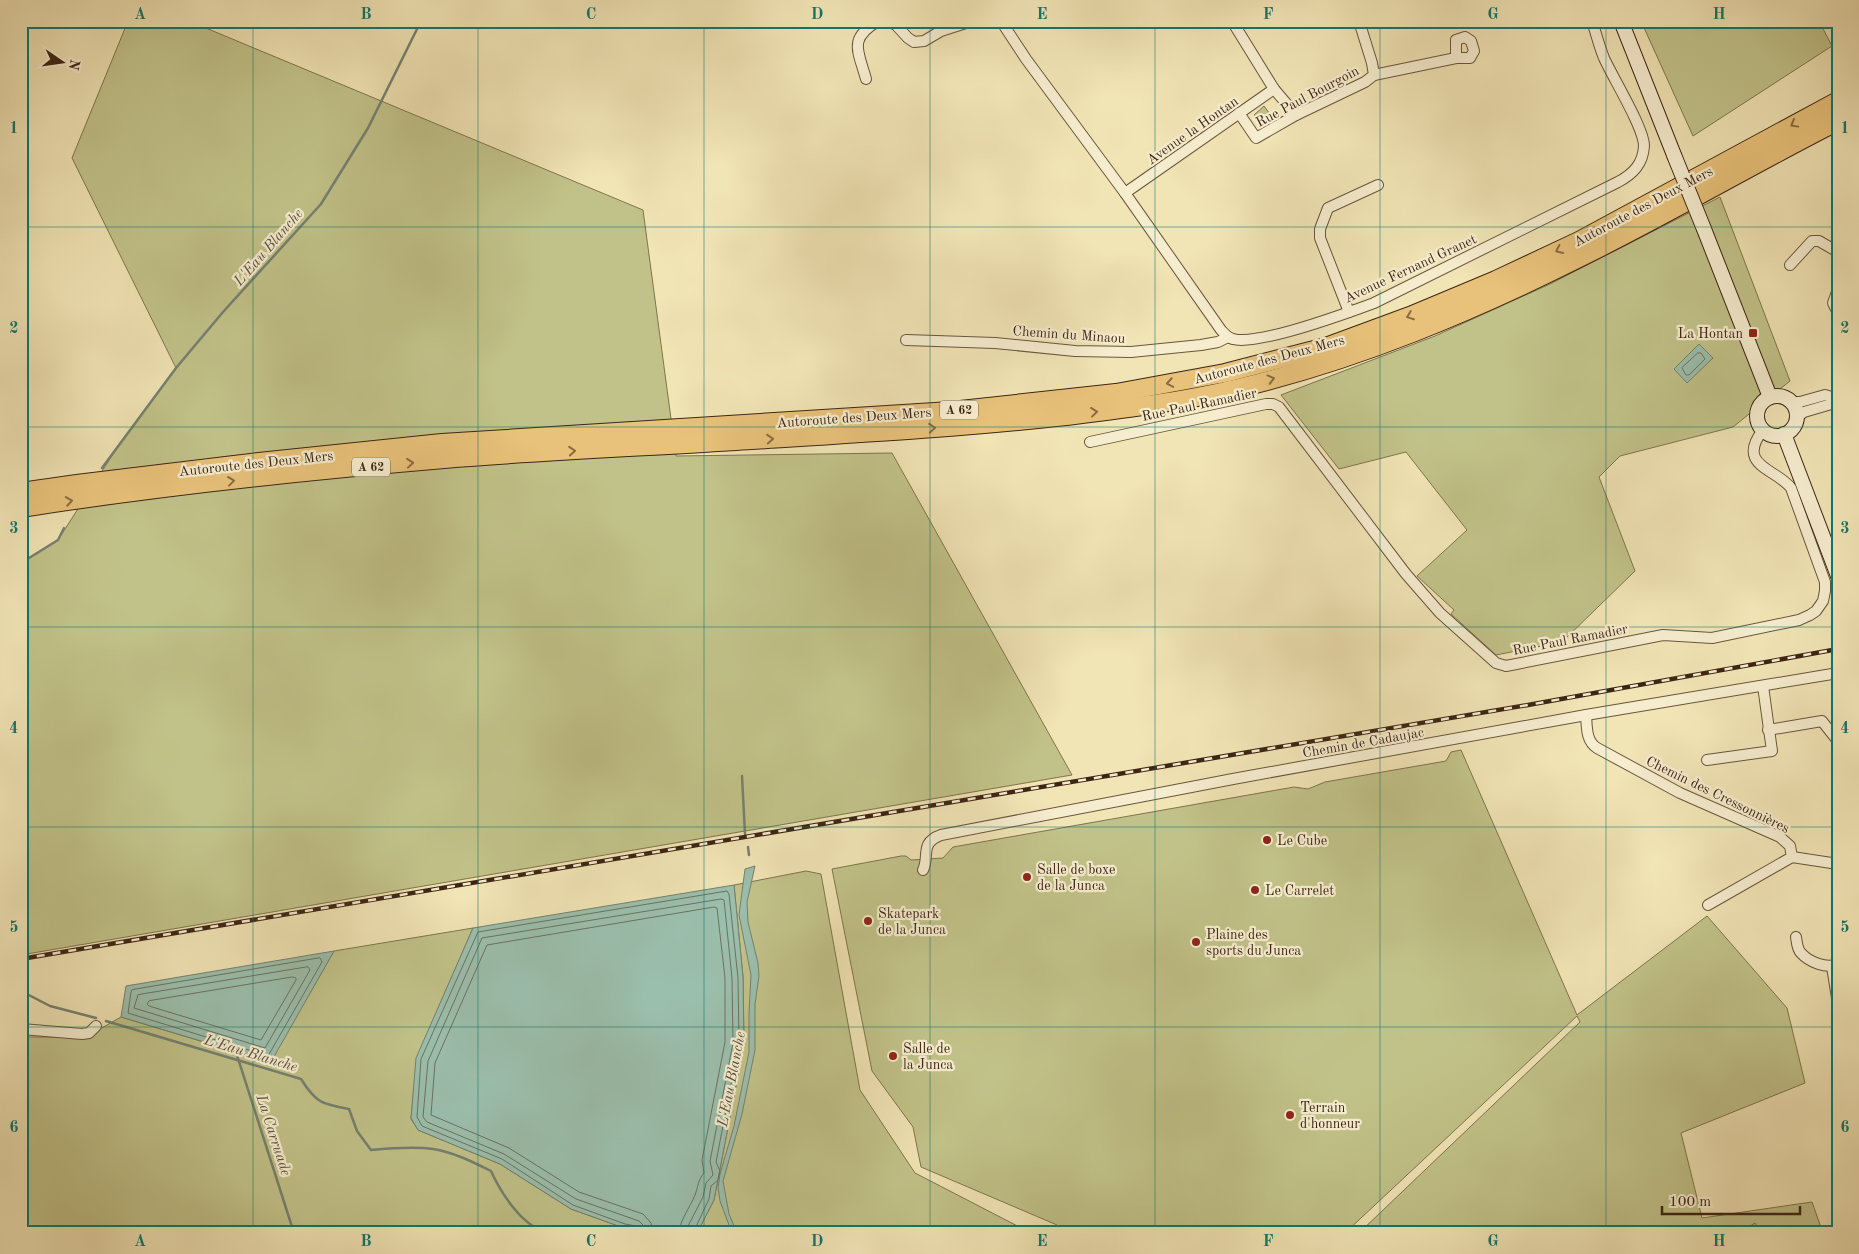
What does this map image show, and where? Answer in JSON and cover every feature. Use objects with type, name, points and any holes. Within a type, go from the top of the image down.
[{"type":"highway","name":"Autoroute des Deux Mers","points":[[21,492],[240,464],[442,443],[951,411],[1116,393],[1225,373],[1326,346],[1410,316],[1496,280],[1579,241],[1838,101]]},
{"type":"highway","name":"Autoroute des Deux Mers","points":[[21,508],[261,477],[444,459],[934,428],[1023,420],[1123,409],[1233,390],[1332,362],[1421,330],[1501,296],[1620,237],[1838,122]]},
{"type":"main road","points":[[1621,21],[1770,397]]},
{"type":"main road","points":[[1782,396],[1791,402],[1797,418],[1793,428],[1784,434],[1773,435],[1763,430],[1758,414],[1761,404],[1770,397],[1782,396]]},
{"type":"main road","points":[[1784,434],[1838,576]]},
{"type":"street","points":[[866,79],[857,41],[860,34],[878,21]]},
{"type":"street","points":[[889,21],[914,42],[924,41],[941,31],[972,21]]},
{"type":"street","points":[[1001,21],[1026,59],[1228,337]]},
{"type":"street","points":[[1232,21],[1274,89],[1296,116]]},
{"type":"street","name":"Rue Paul Bourgoin","points":[[1239,113],[1256,138],[1374,76],[1372,63],[1358,21]]},
{"type":"street","name":"Avenue Fernand Granet","points":[[1228,337],[1244,340],[1267,337],[1349,312],[1382,299],[1618,182],[1635,170],[1643,154],[1642,136],[1604,56],[1592,21]]},
{"type":"street","points":[[1374,76],[1446,62],[1456,58]]},
{"type":"street","name":"Avenue la Hontan","points":[[1125,193],[1274,89]]},
{"type":"street","points":[[1349,312],[1320,238],[1320,229],[1328,208],[1378,185]]},
{"type":"street","points":[[1790,265],[1812,241],[1819,241],[1838,252]]},
{"type":"street","points":[[1838,289],[1833,303],[1838,313]]},
{"type":"street","name":"Chemin du Minaou","points":[[906,340],[995,343],[1075,351],[1131,352],[1200,345],[1218,342],[1228,337]]},
{"type":"street","points":[[1791,402],[1800,402],[1825,395],[1838,400]]},
{"type":"street","points":[[1797,418],[1804,412],[1838,400]]},
{"type":"street","name":"Rue Paul Ramadier","points":[[1090,442],[1266,404],[1279,406],[1406,574],[1428,600],[1496,663],[1506,666],[1655,636],[1712,638],[1800,620],[1816,611],[1825,594],[1824,577],[1791,488],[1763,468],[1756,460],[1756,440],[1763,430]]},
{"type":"street","name":"Chemin de Cadaujac","points":[[923,870],[926,864],[925,854],[927,846],[933,838],[940,835],[1171,790],[1836,673]]},
{"type":"street","points":[[1707,760],[1772,751],[1763,686]]},
{"type":"street","name":"Chemin des Cressonnières","points":[[1586,716],[1588,736],[1597,748],[1680,793],[1780,837],[1790,846],[1792,857]]},
{"type":"street","points":[[1768,730],[1822,722],[1837,740]]},
{"type":"street","points":[[1708,905],[1792,857],[1837,862]]},
{"type":"street","points":[[1796,937],[1798,949],[1805,957],[1818,964],[1835,966],[1838,1004]]},
{"type":"street","points":[[21,1029],[82,1034],[89,1033],[96,1026]]},
{"type":"green space","points":[[128,21],[189,21],[643,210],[676,456],[892,453],[1072,775],[21,955],[21,563],[58,540],[113,454],[176,368],[72,158]]},
{"type":"green space","points":[[1641,21],[1819,21],[1832,46],[1693,136]]},
{"type":"green space","points":[[1264,106],[1272,117],[1262,125],[1254,115]]},
{"type":"green space","points":[[1720,197],[1790,381],[1733,427],[1620,456],[1599,477],[1635,571],[1562,642],[1496,655],[1451,614],[1454,610],[1417,576],[1467,530],[1406,452],[1339,469],[1281,395],[1435,336],[1550,284]]},
{"type":"green space","name":"Plaine des sports du Junca","points":[[1461,750],[1577,1015],[1707,916],[1787,1008],[1805,1083],[1681,1133],[1702,1218],[1812,1202],[1823,1233],[1760,1233],[1755,1223],[1740,1233],[1359,1233],[1580,1022],[1577,1016],[1345,1233],[1062,1233],[1057,1225],[921,1167],[913,1127],[872,1071],[832,869],[901,856],[906,856],[911,860],[943,858],[953,847],[1294,787],[1308,789],[1325,782],[1446,761],[1451,752]]},
{"type":"green space","points":[[806,871],[821,874],[860,1090],[915,1173],[1031,1233],[697,1233],[714,1200],[744,1044],[743,977],[734,885]]},
{"type":"green space","points":[[473,928],[417,1058],[411,1119],[418,1130],[500,1164],[571,1209],[624,1228],[646,1233],[21,1233],[21,1037],[86,1037],[121,1017],[270,1062],[334,951]]},
{"type":"water","points":[[1699,344],[1713,358],[1687,383],[1674,369]]},
{"type":"water","points":[[755,866],[747,902],[748,922],[758,963],[759,976],[755,1004],[755,1050],[742,1114],[723,1181],[729,1214],[737,1233],[732,1233],[720,1201],[718,1188],[720,1174],[734,1126],[749,1052],[751,975],[739,915],[745,869]]},
{"type":"water","points":[[734,885],[743,977],[744,1044],[714,1200],[697,1233],[646,1233],[624,1228],[571,1209],[500,1164],[418,1130],[411,1118],[416,1058],[473,928]]},
{"type":"water","points":[[334,951],[271,1062],[121,1017],[126,986]]},
{"type":"water","points":[[1755,1223],[1760,1233],[1740,1233]]},
{"type":"waterway","name":"L'Eau Blanche","points":[[102,468],[176,368],[223,312],[321,204],[368,128],[421,21]]},
{"type":"waterway","name":"L'Eau Blanche","points":[[21,563],[58,540],[64,528]]},
{"type":"waterway","name":"L'Eau Blanche","points":[[742,776],[745,834]]},
{"type":"waterway","name":"L'Eau Blanche","points":[[748,847],[749,855]]},
{"type":"waterway","name":"L'Eau Blanche","points":[[21,991],[50,1006],[96,1018]]},
{"type":"waterway","name":"L'Eau Blanche","points":[[106,1021],[301,1079],[311,1093],[320,1101],[332,1106],[349,1109],[357,1131],[371,1150],[425,1148],[448,1152],[470,1161],[491,1171],[512,1206],[527,1222],[535,1228],[544,1231],[563,1233]]},
{"type":"waterway","name":"La Carruade","points":[[235,1049],[294,1233]]},
{"type":"railway","points":[[21,959],[1528,705],[1838,649]]},
{"type":"place","name":"La Hontan","points":[[1753,333]]},
{"type":"place","name":"Le Cube","points":[[1267,840]]},
{"type":"place","name":"Salle de boxe de la Junca","points":[[1027,877]]},
{"type":"place","name":"Le Carrelet","points":[[1255,890]]},
{"type":"place","name":"Skatepark de la Junca","points":[[868,921]]},
{"type":"place","name":"Plaine des sports du Junca","points":[[1196,942]]},
{"type":"place","name":"Salle de la Junca","points":[[893,1056]]},
{"type":"place","name":"Terrain d'honneur","points":[[1290,1115]]}]
